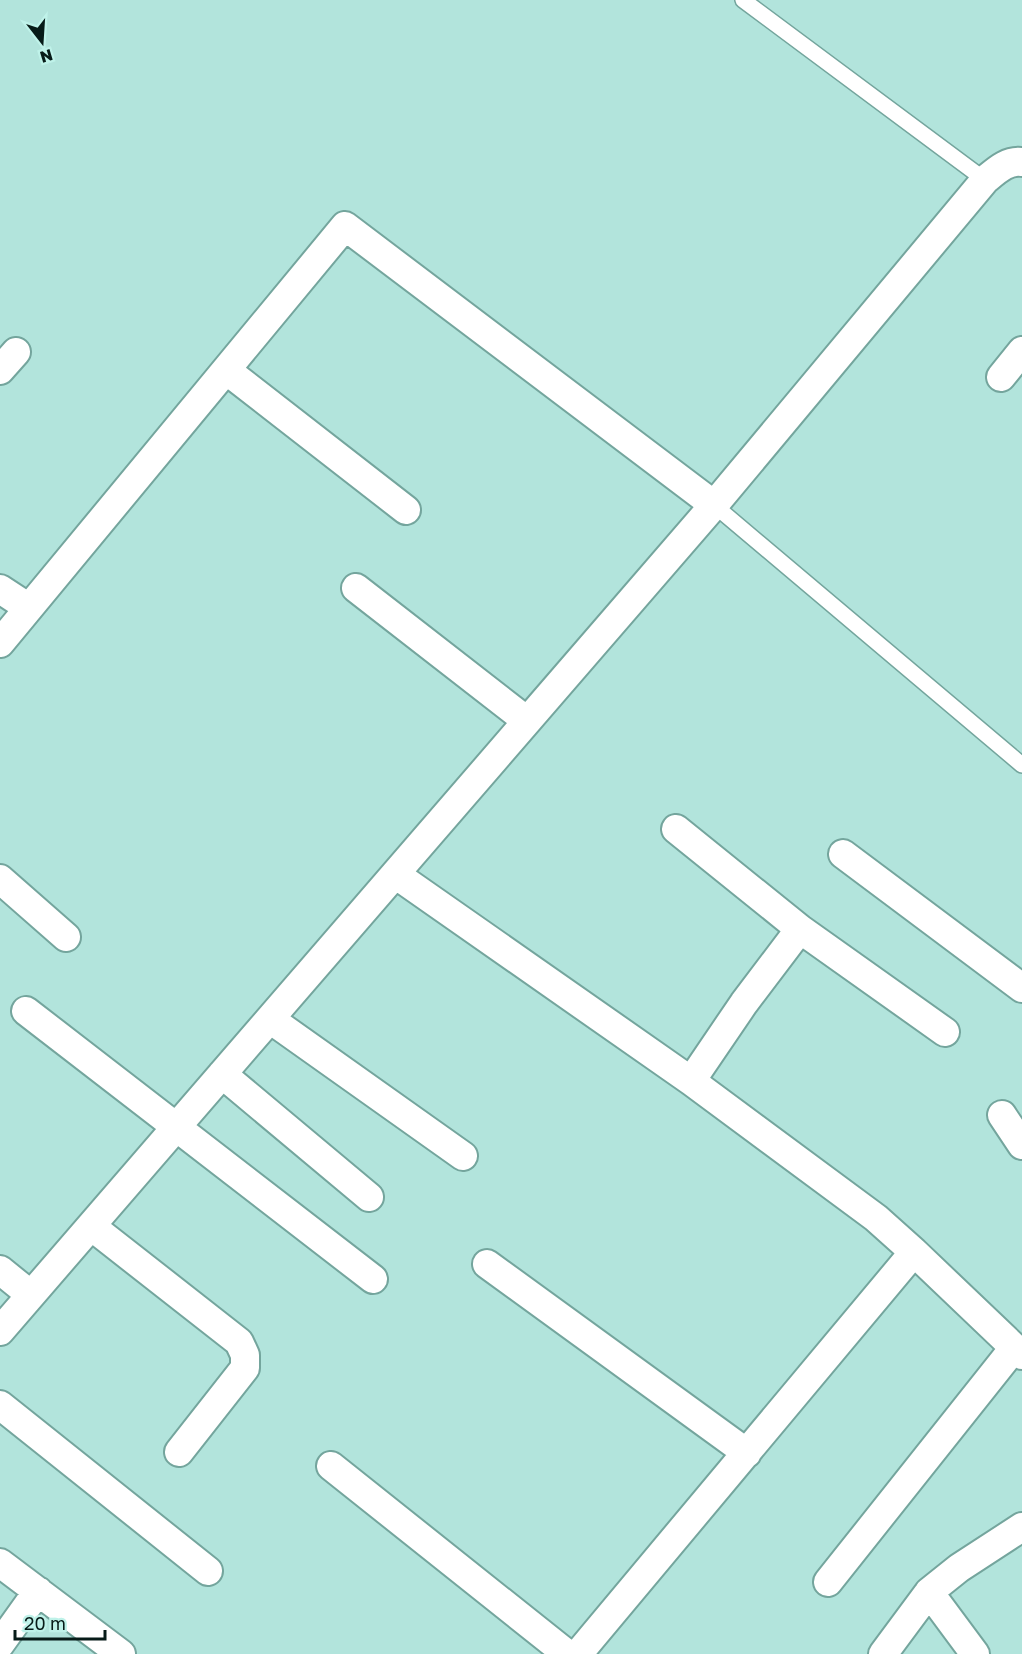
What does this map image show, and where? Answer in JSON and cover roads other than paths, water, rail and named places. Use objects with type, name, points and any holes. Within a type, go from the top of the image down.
[{"type":"street","points":[[0,1331],[714,505],[985,180],[1001,167],[1014,161],[1022,162]]},
{"type":"street","points":[[0,643],[345,226],[714,505]]},
{"type":"street","points":[[1001,377],[1022,351]]},
{"type":"street","points":[[226,370],[406,510]]},
{"type":"street","points":[[356,588],[527,721]]},
{"type":"street","points":[[0,589],[29,608]]},
{"type":"street","points":[[676,829],[800,929],[945,1032]]},
{"type":"street","points":[[843,854],[1022,988]]},
{"type":"street","points":[[395,874],[691,1081],[876,1218],[1018,1352],[828,1582]]},
{"type":"street","points":[[4,892],[66,937]]},
{"type":"street","points":[[691,1081],[744,1003],[800,929]]},
{"type":"street","points":[[26,1011],[373,1279]]},
{"type":"street","points":[[270,1019],[463,1156]]},
{"type":"street","points":[[222,1074],[369,1197]]},
{"type":"street","points":[[1002,1115],[1022,1145]]},
{"type":"street","points":[[91,1226],[239,1342],[246,1355],[245,1368],[179,1452]]},
{"type":"street","points":[[578,1654],[914,1252]]},
{"type":"street","points":[[487,1264],[747,1453]]},
{"type":"street","points":[[0,1270],[31,1295]]},
{"type":"street","points":[[0,1405],[208,1571]]},
{"type":"street","points":[[331,1466],[567,1654]]},
{"type":"street","points":[[883,1654],[929,1592],[959,1568],[1022,1527]]},
{"type":"street","points":[[0,1563],[121,1654]]},
{"type":"street","points":[[0,1644],[38,1591]]},
{"type":"street","points":[[929,1592],[975,1654]]},
{"type":"lane","points":[[743,0],[985,180]]},
{"type":"lane","points":[[714,505],[1022,765]]}]
